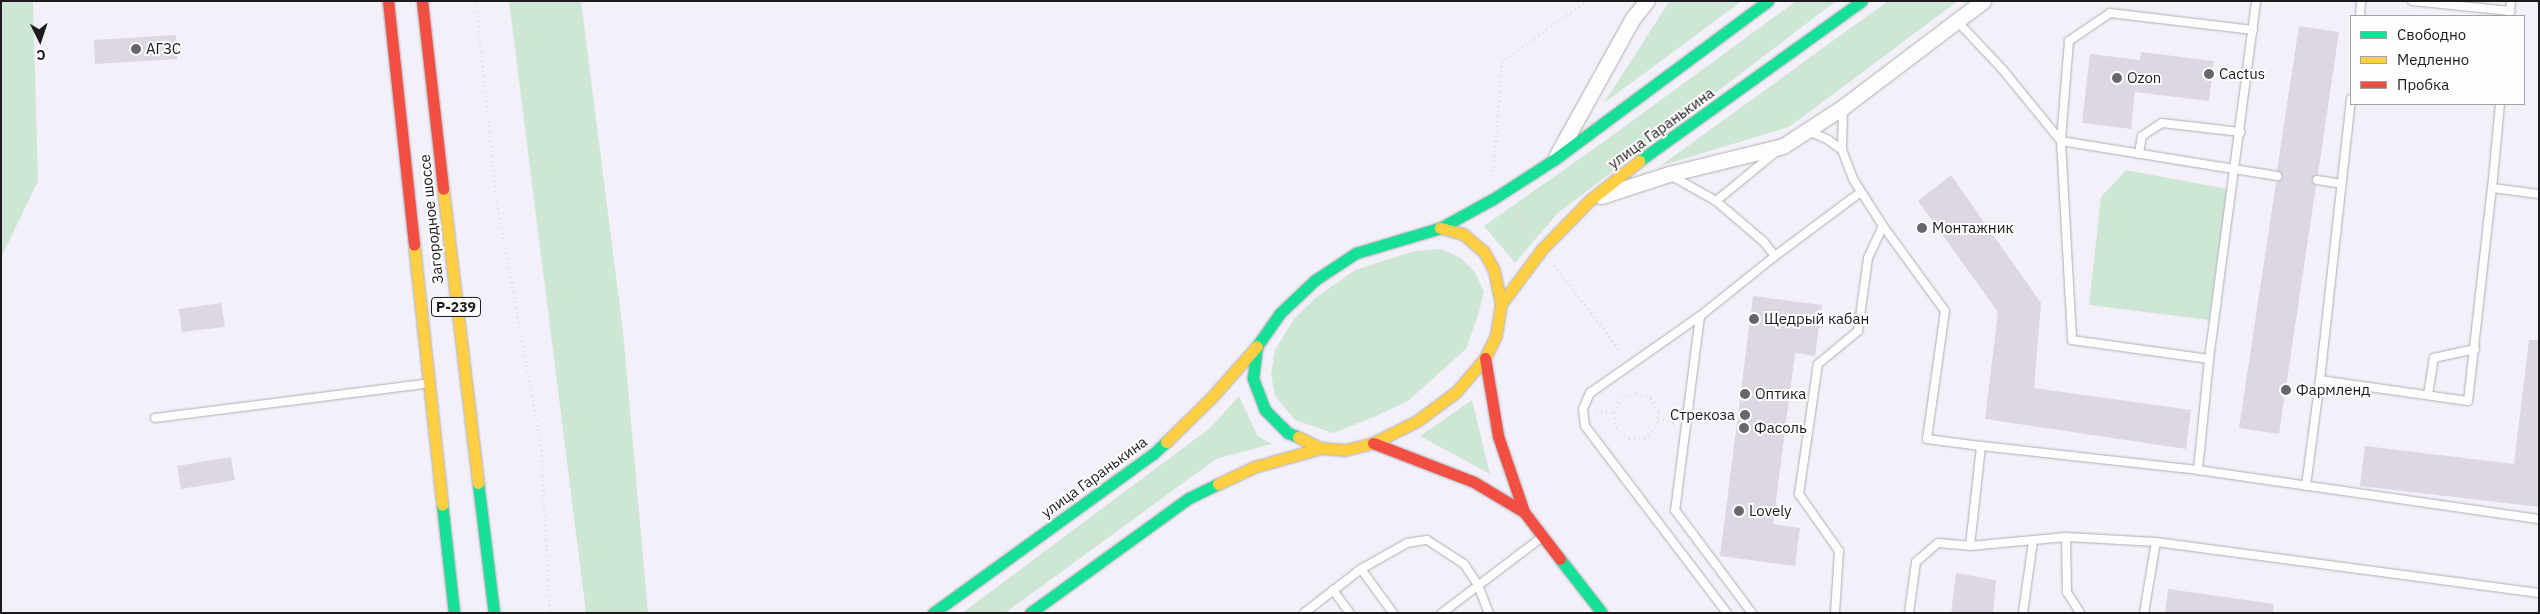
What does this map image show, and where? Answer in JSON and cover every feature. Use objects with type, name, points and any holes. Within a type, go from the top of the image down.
[{"type":"main road","name":"Загородное шоссе","points":[[388,1],[454,613]]},
{"type":"main road","name":"Загородное шоссе","points":[[422,1],[466,389],[494,613]]},
{"type":"main road","points":[[1440,228],[1493,200],[1554,159],[1768,1]]},
{"type":"main road","name":"улица Гаранькина","points":[[1501,304],[1542,249],[1590,200],[1636,163],[1862,1]]},
{"type":"main road","points":[[1257,346],[1253,378],[1265,410],[1288,433],[1322,448],[1345,450],[1373,443],[1417,421],[1456,392],[1484,358],[1496,336],[1501,304],[1494,270],[1484,252],[1463,234],[1440,228]]},
{"type":"main road","name":"улица Гаранькина","points":[[932,613],[1153,454],[1211,398],[1257,346],[1279,314],[1315,280],[1356,253],[1440,228]]},
{"type":"main road","points":[[1484,358],[1498,436],[1524,512],[1542,538],[1602,613]]},
{"type":"main road","points":[[1373,443],[1474,482],[1524,512]]},
{"type":"main road","points":[[1030,613],[1189,498],[1254,467],[1322,448]]},
{"type":"street","points":[[1554,159],[1633,18],[1647,1]]},
{"type":"street","points":[[1590,200],[1669,174],[1784,146],[1844,107],[1983,1]]},
{"type":"lane","points":[[2198,470],[2210,359],[2256,1]]},
{"type":"lane","points":[[2360,15],[2361,1]]},
{"type":"lane","points":[[2412,1],[2510,14],[2511,1]]},
{"type":"lane","points":[[2210,359],[2072,340],[2061,141],[2069,41],[2110,13],[2253,30]]},
{"type":"lane","points":[[1957,21],[2003,70],[2061,141],[2277,176]]},
{"type":"lane","points":[[2306,486],[2320,380],[2350,105]]},
{"type":"lane","points":[[2320,380],[2468,401],[2500,105]]},
{"type":"lane","points":[[1844,107],[1842,150],[1853,178],[1883,226],[1944,311],[1927,439],[2198,470],[2539,519]]},
{"type":"lane","points":[[2139,154],[2142,136],[2162,123],[2240,132]]},
{"type":"lane","points":[[1808,131],[1827,139],[1842,150]]},
{"type":"lane","points":[[1716,201],[1784,146]]},
{"type":"lane","points":[[1669,174],[1716,201],[1764,242],[1775,256]]},
{"type":"lane","points":[[2317,180],[2342,184]]},
{"type":"lane","points":[[2492,188],[2539,194]]},
{"type":"lane","points":[[1727,613],[1585,426],[1583,408],[1590,393],[1700,316],[1775,256],[1861,192]]},
{"type":"lane","points":[[1835,613],[1839,551],[1799,494],[1818,364],[1858,331],[1868,258],[1883,226]]},
{"type":"lane","points":[[1700,316],[1675,510],[1752,613]]},
{"type":"lane","points":[[2428,395],[2434,358],[2475,349]]},
{"type":"lane","points":[[155,418],[430,384]]},
{"type":"lane","points":[[1970,546],[1982,446]]},
{"type":"lane","points":[[1910,613],[1916,562],[1938,542],[1970,546],[2066,537],[2156,542],[2539,593]]},
{"type":"lane","points":[[2066,537],[2068,592],[2080,613]]},
{"type":"lane","points":[[1442,613],[1542,538]]},
{"type":"lane","points":[[1304,613],[1361,569],[1407,543],[1427,540],[1464,564],[1478,585],[1488,613]]},
{"type":"lane","points":[[2023,613],[2033,541]]},
{"type":"lane","points":[[2144,613],[2156,542]]},
{"type":"lane","points":[[1361,569],[1393,613]]},
{"type":"lane","points":[[1333,590],[1350,613]]},
{"type":"path","points":[[476,1],[497,203],[541,445],[550,613]]},
{"type":"path","points":[[1636,393],[1651,398],[1659,412],[1656,427],[1645,438],[1629,438],[1616,428],[1614,412],[1621,399],[1636,393]]},
{"type":"path","points":[[1583,408],[1614,412]]},
{"type":"green space","points":[[1,1],[33,1],[38,181],[1,258]]},
{"type":"green space","points":[[509,1],[581,1],[623,331],[648,613],[586,613]]},
{"type":"green space","points":[[1670,1],[1742,1],[1604,103],[1665,8]]},
{"type":"green space","points":[[1796,1],[1836,1],[1558,213],[1515,263],[1484,226],[1602,143]]},
{"type":"green space","points":[[1888,1],[1958,1],[1789,127],[1660,166]]},
{"type":"green space","points":[[2126,170],[2227,189],[2209,320],[2089,305],[2101,197]]},
{"type":"green space","points":[[1441,249],[1461,258],[1475,272],[1484,292],[1466,349],[1408,401],[1374,417],[1333,433],[1295,420],[1275,396],[1271,374],[1275,350],[1294,319],[1315,298],[1355,270],[1414,251]]},
{"type":"green space","points":[[1239,396],[1257,435],[1272,444],[1216,459],[1005,613],[962,613],[1210,428]]},
{"type":"green space","points":[[1472,400],[1490,474],[1420,436]]},
{"type":"building","points":[[2299,26],[2339,32],[2318,174],[2311,180],[2316,186],[2279,434],[2239,428],[2276,182],[2281,180],[2283,176],[2277,170]]},
{"type":"building","name":"АГЗС","points":[[176,35],[177,59],[95,64],[94,40]]},
{"type":"building","points":[[2141,52],[2214,61],[2209,101],[2135,92],[2131,129],[2082,123],[2090,54],[2140,60]]},
{"type":"building","points":[[1951,175],[2041,303],[2034,388],[2191,410],[2186,449],[1985,419],[1998,312],[1918,201]]},
{"type":"building","points":[[1753,296],[1822,305],[1815,356],[1795,353],[1773,524],[1800,528],[1795,566],[1720,556]]},
{"type":"building","points":[[221,303],[225,327],[182,332],[179,309]]},
{"type":"building","points":[[2529,340],[2539,340],[2539,507],[2360,486],[2365,446],[2514,464]]},
{"type":"building","points":[[231,457],[235,480],[181,489],[177,466]]},
{"type":"building","points":[[1956,573],[1996,580],[1993,613],[1951,613]]},
{"type":"building","points":[[2168,589],[2274,604],[2273,613],[2165,613]]},
{"type":"traffic: fast","points":[[1440,228],[1493,199],[1555,159],[1768,1]]},
{"type":"traffic: fast","points":[[1639,161],[1862,1]]},
{"type":"traffic: fast","points":[[1298,437],[1288,433],[1265,410],[1253,378],[1257,346],[1279,314],[1315,280],[1356,253],[1440,228]]},
{"type":"traffic: fast","points":[[933,613],[1153,454],[1166,442]]},
{"type":"traffic: fast","points":[[478,483],[494,613]]},
{"type":"traffic: fast","points":[[1030,613],[1189,498],[1218,484]]},
{"type":"traffic: fast","points":[[442,504],[454,613]]},
{"type":"traffic: fast","points":[[1560,559],[1602,613]]},
{"type":"traffic: slow","points":[[1501,304],[1542,249],[1590,200],[1639,161]]},
{"type":"traffic: slow","points":[[443,189],[478,483]]},
{"type":"traffic: slow","points":[[1298,437],[1321,448],[1345,450],[1373,443],[1417,421],[1456,392],[1485,358],[1496,335],[1501,304],[1494,270],[1484,252],[1463,234],[1440,228]]},
{"type":"traffic: slow","points":[[414,245],[442,504]]},
{"type":"traffic: slow","points":[[1166,442],[1211,398],[1257,346]]},
{"type":"traffic: slow","points":[[1218,484],[1254,467],[1321,448]]},
{"type":"traffic: jam","points":[[388,1],[414,245]]},
{"type":"traffic: jam","points":[[422,1],[443,189]]},
{"type":"traffic: jam","points":[[1485,358],[1498,436],[1524,512],[1560,559]]},
{"type":"traffic: jam","points":[[1373,443],[1474,482],[1524,512]]},
{"type":"place","name":"АГЗС","points":[[136,49]]},
{"type":"place","name":"Cactus","points":[[2209,74]]},
{"type":"place","name":"Ozon","points":[[2117,78]]},
{"type":"place","name":"Монтажник","points":[[1922,228]]},
{"type":"place","name":"Щедрый кабан","points":[[1754,319]]},
{"type":"place","name":"Фармленд","points":[[2286,390]]},
{"type":"place","name":"Оптика","points":[[1745,394]]},
{"type":"place","name":"Стрекоза","points":[[1745,415]]},
{"type":"place","name":"Фасоль","points":[[1744,428]]},
{"type":"place","name":"Lovely","points":[[1739,511]]}]
